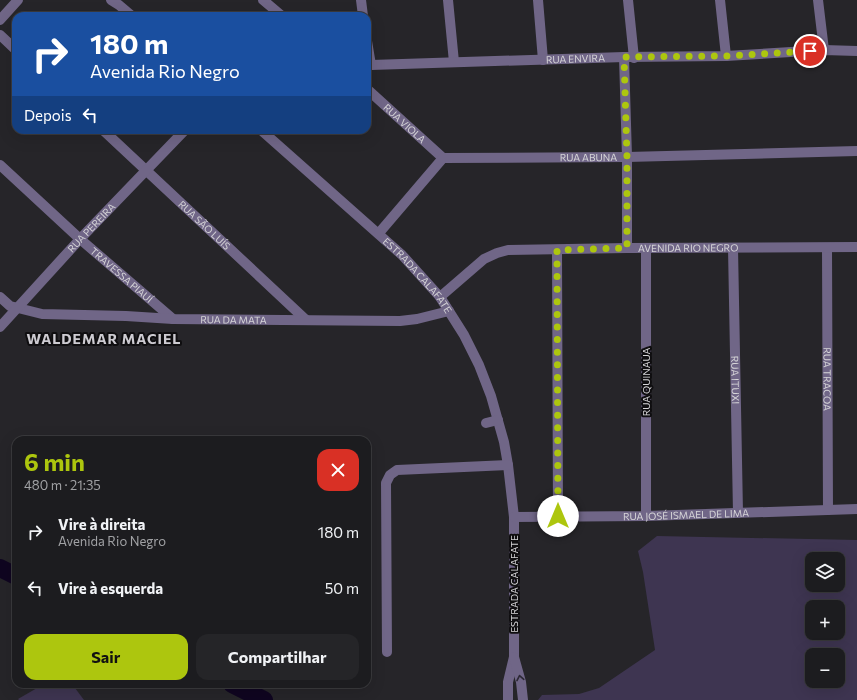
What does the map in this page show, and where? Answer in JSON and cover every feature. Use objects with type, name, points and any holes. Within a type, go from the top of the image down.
[{"type":"street","points":[[0,20],[18,0]]},
{"type":"street","points":[[264,0],[278,12]]},
{"type":"street","points":[[361,0],[362,12]]},
{"type":"street","points":[[448,0],[454,62]]},
{"type":"street","points":[[538,0],[543,60]]},
{"type":"street","points":[[627,248],[629,57],[628,0]]},
{"type":"street","points":[[720,0],[726,56]]},
{"type":"street","points":[[818,0],[824,50]]},
{"type":"street","points":[[115,2],[127,12]]},
{"type":"street","points":[[0,34],[12,46]]},
{"type":"street","name":"RUA ENVIRA","points":[[371,66],[629,57],[726,56],[824,50],[857,51]]},
{"type":"street","name":"RUA VIOLA","points":[[371,93],[443,158]]},
{"type":"street","name":"RUA SÃO LUÍS","points":[[107,134],[306,320]]},
{"type":"street","name":"RUA PEREIRA","points":[[0,327],[80,239],[180,134]]},
{"type":"street","name":"ESTRADA CALAFATE","points":[[266,134],[402,255],[440,297],[464,335],[479,365],[498,420],[508,465],[514,518],[514,656],[508,682],[508,700]]},
{"type":"street","name":"RUA ABUNA","points":[[443,158],[627,157],[857,151]]},
{"type":"street","points":[[379,233],[443,158]]},
{"type":"street","name":"TRAVESSA PIAUÍ","points":[[0,165],[80,239],[173,319]]},
{"type":"street","name":"AVENIDA RIO NEGRO","points":[[440,297],[484,259],[508,250],[857,247]]},
{"type":"street","name":"RUA QUINAUA","points":[[646,248],[646,516]]},
{"type":"street","name":"RUA ITUXI","points":[[734,248],[738,513]]},
{"type":"street","name":"RUA TRACOA","points":[[827,248],[828,510]]},
{"type":"street","points":[[557,250],[558,516]]},
{"type":"street","name":"RUA DA MATA","points":[[0,297],[10,306],[42,314],[126,316],[173,319],[400,321],[417,319],[449,311]]},
{"type":"street","points":[[486,423],[498,420]]},
{"type":"street","points":[[387,652],[386,483],[390,475],[397,470],[508,465]]},
{"type":"street","name":"RUA JOSÉ ISMAEL DE LIMA","points":[[514,518],[558,516],[646,516],[857,509]]},
{"type":"street","name":"ESTRADA CALAFATE","points":[[514,656],[521,682],[523,700]]},
{"type":"shaded area","points":[[657,536],[857,540],[857,700],[538,700],[542,695],[579,694],[599,688],[655,650],[643,572],[638,551]]},
{"type":"shaded area","points":[[37,688],[75,688],[84,700],[19,700],[18,699]]},
{"type":"waterway","points":[[0,568],[12,574]]},
{"type":"waterway","points":[[240,688],[264,700]]},
{"type":"district","name":"WALDEMAR MACIEL","points":[[104,339]]},
{"type":"route","points":[[558,516],[557,250],[627,248],[627,157],[624,57],[726,56],[810,51]]}]
